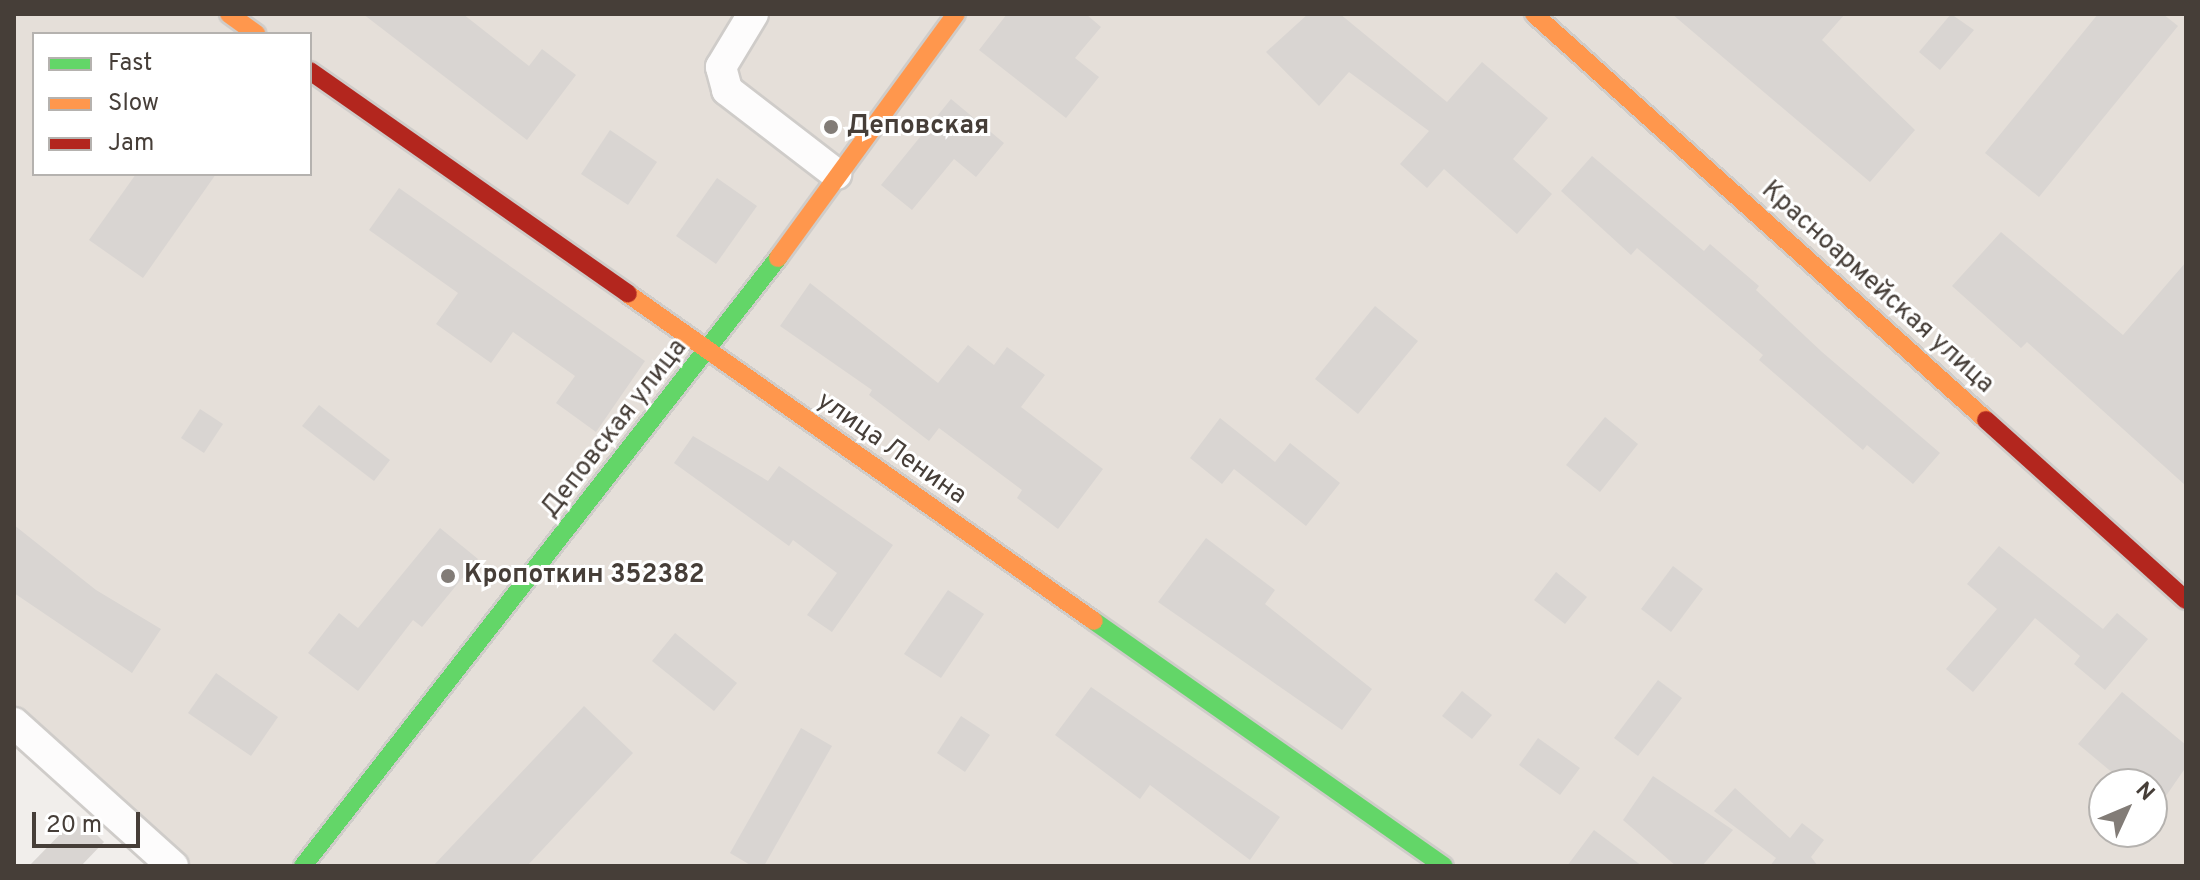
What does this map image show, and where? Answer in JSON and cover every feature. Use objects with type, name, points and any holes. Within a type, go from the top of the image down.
[{"type":"main road","points":[[229,14],[254,32]]},
{"type":"main road","name":"Деповская улица","points":[[303,866],[708,353],[956,14]]},
{"type":"main road","name":"Красноармейская улица","points":[[1534,14],[2186,600]]},
{"type":"main road","name":"улица Ленина","points":[[312,72],[708,353],[1444,866]]},
{"type":"street","points":[[753,14],[721,67],[727,90],[836,174]]},
{"type":"street","points":[[14,723],[173,866]]},
{"type":"shaded area","points":[[14,14],[2186,14],[2186,866],[156,866],[14,737]]},
{"type":"building","points":[[363,14],[463,14],[529,66],[542,49],[576,75],[527,140]]},
{"type":"building","points":[[1007,14],[1086,14],[1101,27],[1075,58],[1099,77],[1066,118],[979,50]]},
{"type":"building","points":[[1308,14],[1340,14],[1447,102],[1482,62],[1548,118],[1513,159],[1552,194],[1517,234],[1444,169],[1427,188],[1400,164],[1429,131],[1349,72],[1319,106],[1266,52]]},
{"type":"building","points":[[1672,14],[1845,14],[1822,40],[1915,130],[1870,182]]},
{"type":"building","points":[[1951,14],[1974,30],[1940,70],[1919,52]]},
{"type":"building","points":[[2098,14],[2163,14],[2178,26],[2039,197],[1985,153]]},
{"type":"building","points":[[951,99],[1004,143],[976,177],[954,159],[912,210],[881,185]]},
{"type":"building","points":[[610,130],[657,162],[628,205],[581,174]]},
{"type":"building","points":[[1592,156],[1704,251],[1710,244],[1759,286],[1756,290],[1822,352],[1940,453],[1913,484],[1867,445],[1863,450],[1759,360],[1763,355],[1637,248],[1631,255],[1561,191]]},
{"type":"building","points":[[135,176],[215,176],[143,278],[89,240]]},
{"type":"building","points":[[717,178],[757,206],[716,264],[676,236]]},
{"type":"building","points":[[399,188],[645,361],[596,432],[556,403],[575,376],[513,332],[491,363],[436,324],[458,293],[369,230]]},
{"type":"building","points":[[2001,232],[2123,335],[2186,262],[2186,486],[2027,342],[2021,348],[1952,286]]},
{"type":"building","points":[[810,283],[938,383],[968,345],[994,365],[1007,347],[1045,375],[1021,407],[1103,469],[1058,529],[1017,498],[1022,490],[939,428],[929,441],[869,395],[872,390],[780,326]]},
{"type":"building","points":[[1375,306],[1418,341],[1358,414],[1315,379]]},
{"type":"building","points":[[319,405],[390,460],[374,481],[302,426]]},
{"type":"building","points":[[200,409],[223,424],[204,453],[181,438]]},
{"type":"building","points":[[1605,417],[1638,444],[1600,492],[1566,465]]},
{"type":"building","points":[[1220,418],[1275,462],[1290,443],[1340,483],[1306,526],[1234,469],[1222,484],[1190,458]]},
{"type":"building","points":[[693,436],[768,481],[779,466],[893,545],[832,632],[807,615],[837,573],[793,540],[789,546],[674,463]]},
{"type":"building","points":[[14,525],[96,590],[161,629],[132,673],[14,593]]},
{"type":"building","points":[[440,528],[478,559],[422,627],[413,620],[358,691],[308,653],[339,613],[358,628]]},
{"type":"building","points":[[1206,538],[1275,590],[1265,604],[1372,689],[1342,730],[1158,602]]},
{"type":"building","points":[[1999,546],[2103,629],[2117,613],[2148,639],[2105,690],[2074,664],[2080,656],[2035,618],[1973,692],[1946,669],[1997,609],[1967,584]]},
{"type":"building","points":[[1673,566],[1703,589],[1671,632],[1641,609]]},
{"type":"building","points":[[1556,572],[1587,597],[1565,624],[1534,600]]},
{"type":"building","points":[[948,590],[984,614],[941,678],[904,654]]},
{"type":"building","points":[[675,633],[737,683],[714,711],[652,661]]},
{"type":"building","points":[[216,673],[278,717],[251,756],[188,713]]},
{"type":"building","points":[[1658,680],[1682,698],[1638,756],[1614,738]]},
{"type":"building","points":[[1091,687],[1280,817],[1250,860],[1150,785],[1140,799],[1055,735]]},
{"type":"building","points":[[1462,691],[1492,715],[1472,739],[1442,716]]},
{"type":"building","points":[[2122,692],[2186,745],[2186,767],[2168,793],[2168,768],[2107,768],[2078,744]]},
{"type":"building","points":[[584,706],[633,753],[527,866],[433,866]]},
{"type":"building","points":[[961,716],[990,735],[965,772],[937,753]]},
{"type":"building","points":[[801,728],[832,746],[764,866],[752,866],[730,853]]},
{"type":"building","points":[[1538,738],[1580,768],[1560,795],[1519,765]]},
{"type":"building","points":[[1653,776],[1733,830],[1702,866],[1676,866],[1623,820]]},
{"type":"building","points":[[1735,788],[1790,838],[1802,823],[1824,840],[1811,857],[1818,866],[1770,866],[1776,858],[1714,811]]},
{"type":"building","points":[[78,816],[104,842],[81,866],[29,866]]},
{"type":"building","points":[[1594,830],[1642,866],[1567,866]]},
{"type":"traffic: fast","points":[[303,866],[778,258]]},
{"type":"traffic: fast","points":[[1094,621],[1444,866]]},
{"type":"traffic: slow","points":[[229,14],[254,32]]},
{"type":"traffic: slow","points":[[778,258],[956,14]]},
{"type":"traffic: slow","points":[[1534,14],[1986,420]]},
{"type":"traffic: slow","points":[[628,294],[1094,621]]},
{"type":"traffic: jam","points":[[312,72],[628,294]]},
{"type":"traffic: jam","points":[[1986,420],[2186,600]]},
{"type":"place","name":"Деповская","points":[[831,127]]},
{"type":"place","name":"Кропоткин 352382","points":[[448,576]]}]
